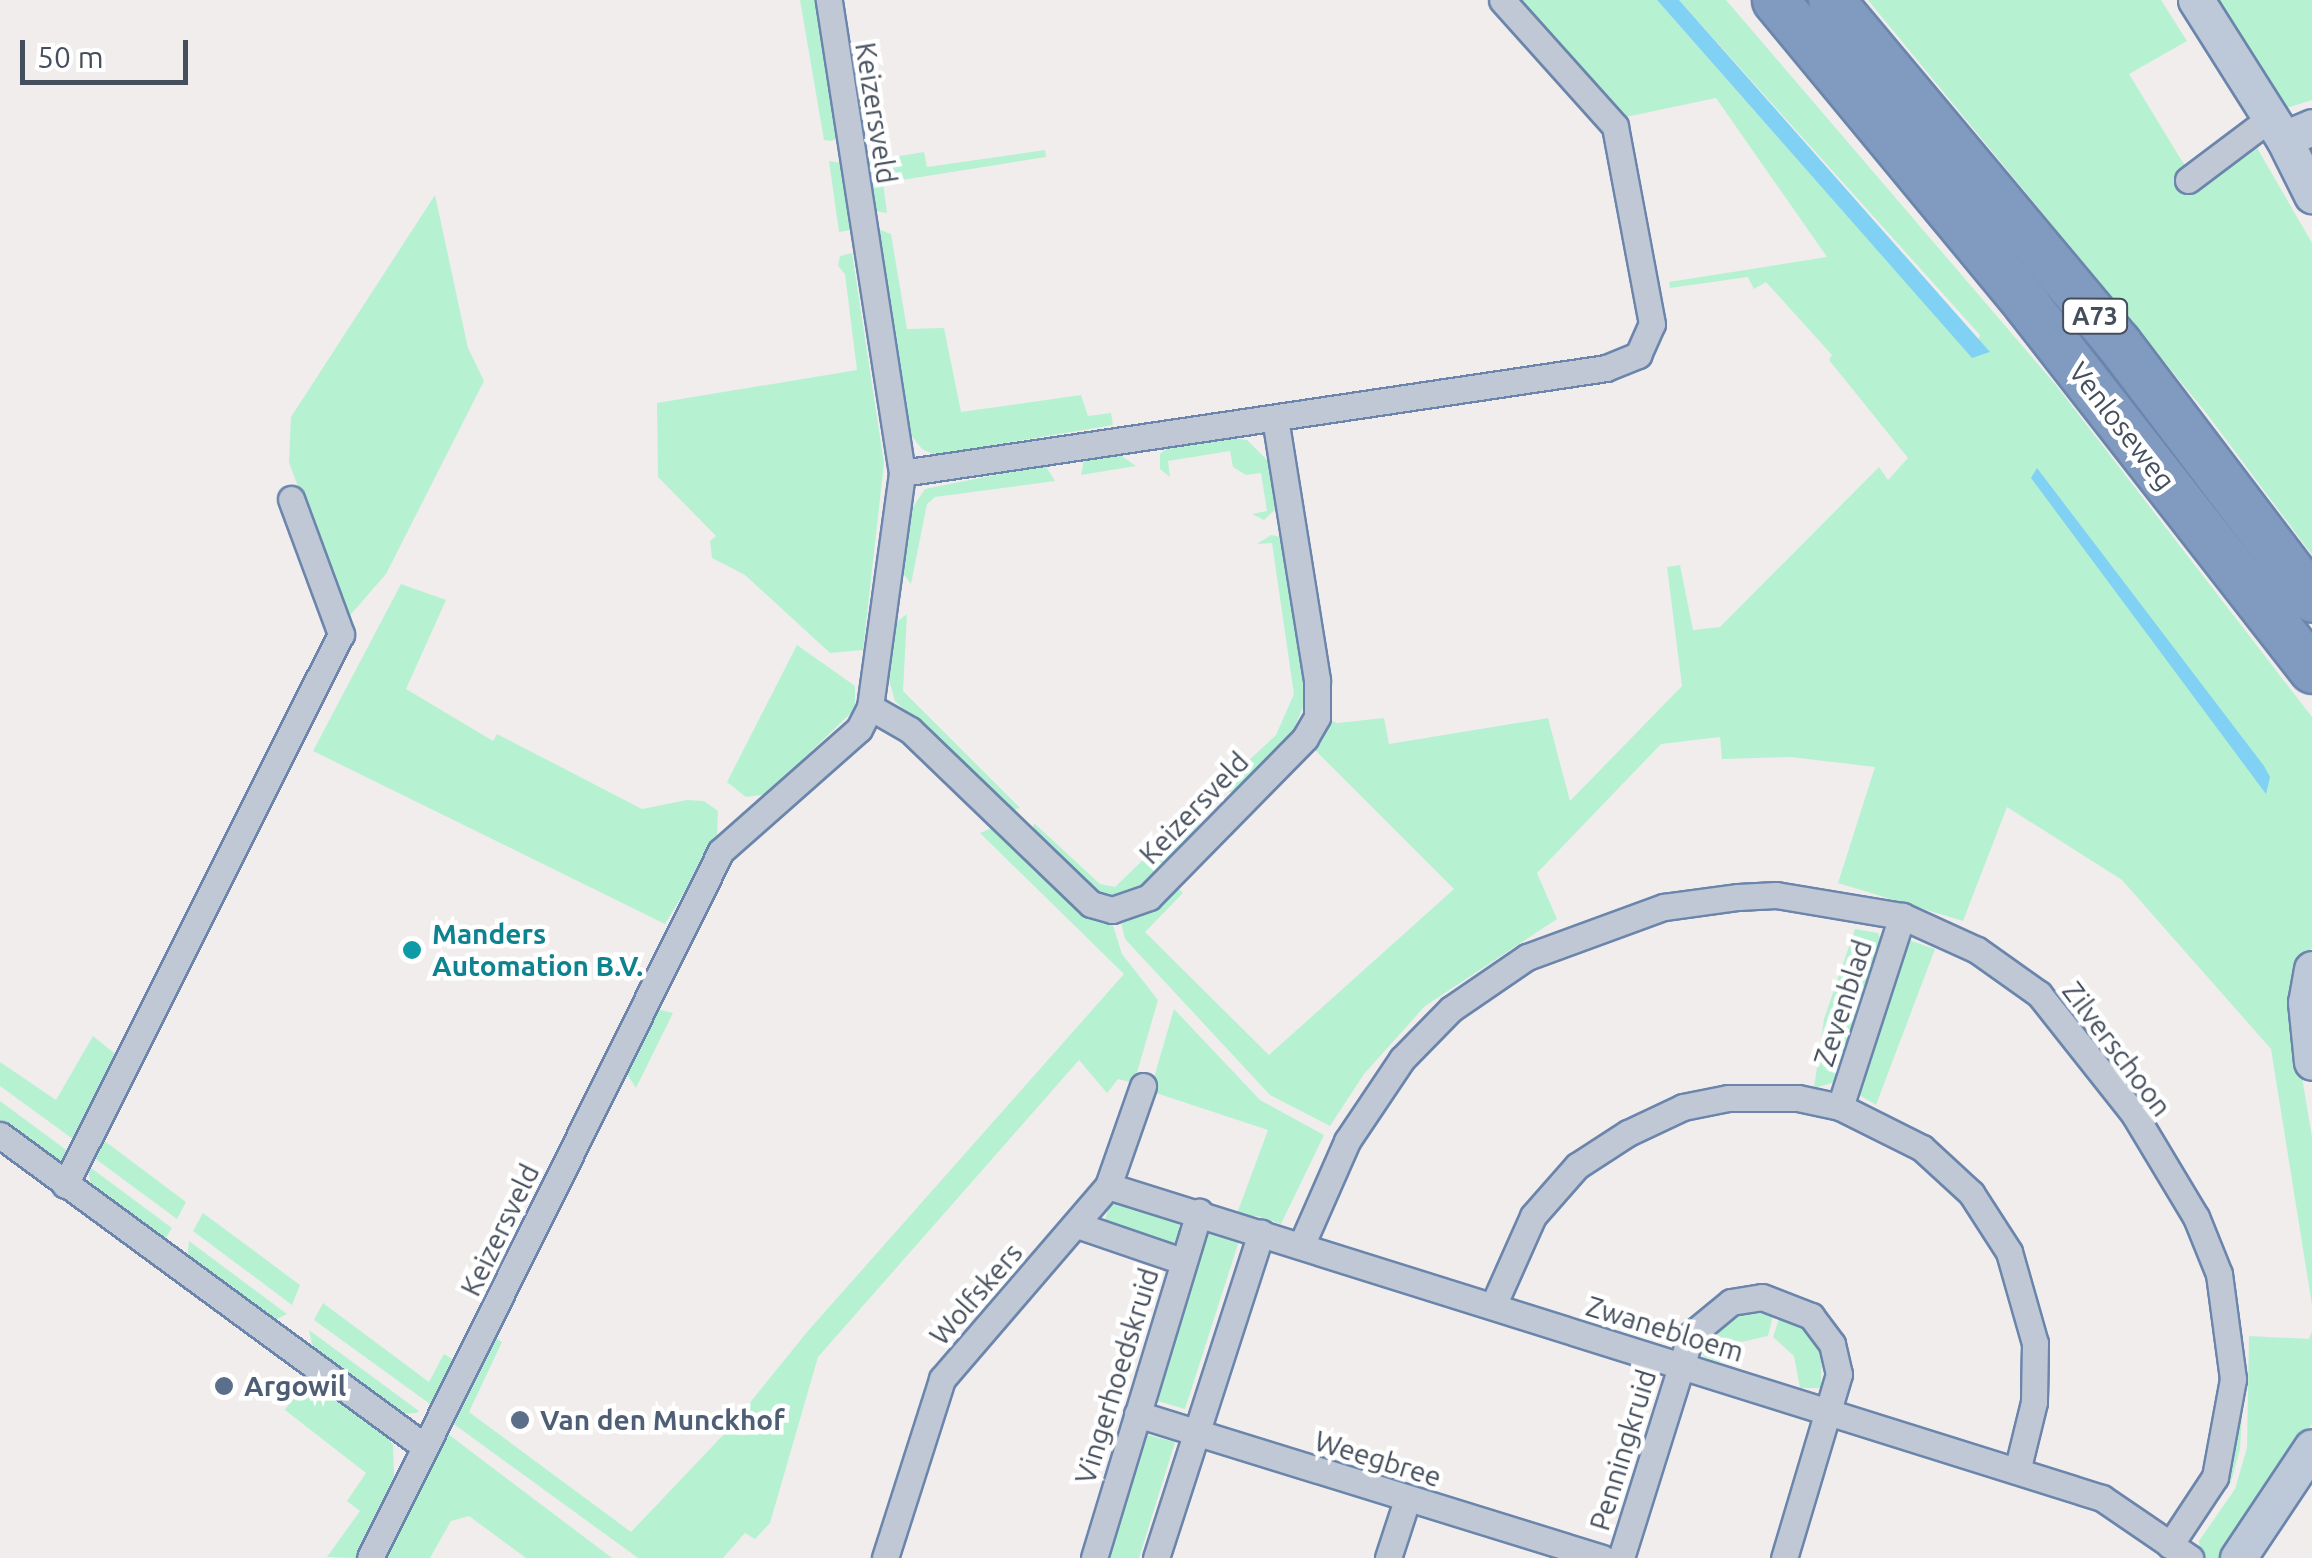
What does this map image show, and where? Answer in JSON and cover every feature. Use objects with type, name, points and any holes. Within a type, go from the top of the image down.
[{"type":"highway","name":"Venloseweg","points":[[1774,0],[2027,306],[2312,670]]},
{"type":"highway","name":"Venloseweg","points":[[1831,0],[2118,343],[2312,599]]},
{"type":"street","name":"Keizersveld","points":[[370,1558],[721,851],[859,728],[870,706],[902,473],[828,0]]},
{"type":"street","points":[[902,473],[1606,368],[1638,355],[1652,324],[1616,126],[1502,0]]},
{"type":"street","points":[[2196,0],[2290,127],[2312,195]]},
{"type":"street","points":[[2188,180],[2290,127]]},
{"type":"street","name":"Keizersveld","points":[[870,706],[910,730],[1091,904],[1131,908],[1149,897],[1305,738],[1317,717],[1317,680],[1276,418]]},
{"type":"street","points":[[65,1185],[342,634],[291,500]]},
{"type":"street","name":"Zilverschoon","points":[[1301,1246],[1348,1141],[1402,1059],[1451,1009],[1527,956],[1664,907],[1738,897],[1776,894],[1902,916],[1977,950],[2039,994],[2134,1114],[2196,1217],[2219,1274],[2233,1379],[2215,1476],[2180,1551]]},
{"type":"street","name":"Zevenblad","points":[[1840,1107],[1902,916]]},
{"type":"street","points":[[2312,969],[2306,1002],[2312,1062]]},
{"type":"street","name":"Wolfskers","points":[[885,1558],[942,1379],[1108,1186],[1142,1086]]},
{"type":"street","name":"Zevenblad","points":[[1493,1306],[1533,1216],[1577,1166],[1628,1133],[1683,1107],[1728,1098],[1798,1098],[1840,1107],[1922,1148],[1971,1193],[2009,1252],[2034,1343],[2034,1402],[2017,1471]]},
{"type":"street","points":[[0,1135],[425,1447]]},
{"type":"street","name":"Zwanebloem","points":[[1108,1186],[2102,1498],[2180,1551]]},
{"type":"street","name":"Vingerhoedskruid","points":[[1094,1558],[1199,1212]]},
{"type":"street","points":[[1077,1226],[1182,1261]]},
{"type":"street","points":[[1156,1558],[1261,1233]]},
{"type":"street","name":"Penningkruid","points":[[1621,1558],[1692,1335],[1711,1314],[1731,1302],[1780,1300],[1810,1316],[1832,1344],[1839,1374],[1784,1558]]},
{"type":"street","name":"Weegbree","points":[[1137,1414],[1602,1558]]},
{"type":"street","points":[[2238,1558],[2312,1447]]},
{"type":"street","points":[[1388,1558],[1407,1500]]},
{"type":"green space","points":[[800,0],[816,0],[839,138],[831,141],[824,140]]},
{"type":"green space","points":[[1520,0],[1657,0],[1972,357],[1980,335],[1679,0],[1726,0],[2055,384],[2312,717],[2312,947],[2303,973],[2299,1059],[2312,1137],[2312,1305],[2271,1049],[2122,880],[2007,807],[1963,921],[1838,883],[1875,767],[1790,757],[1722,759],[1720,737],[1661,744],[1537,873],[1557,919],[1425,1006],[1364,1074],[1330,1126],[1270,1095],[1125,939],[1120,918],[1147,909],[1174,884],[1183,893],[1145,932],[1269,1055],[1454,889],[1309,744],[1322,717],[1337,723],[1384,718],[1389,744],[1548,718],[1570,801],[1682,686],[1667,567],[1680,565],[1693,630],[1720,627],[1879,467],[1888,480],[1908,458],[1829,360],[1832,355],[1766,282],[1754,289],[1748,277],[1670,288],[1669,282],[1827,257],[1716,98],[1621,118]]},
{"type":"green space","points":[[1868,0],[2161,0],[2187,41],[2129,74],[2177,153],[2199,187],[2256,146],[2312,243],[2312,555],[2207,414]]},
{"type":"green space","points":[[2208,0],[2312,0],[2312,100],[2284,109]]},
{"type":"green space","points":[[1045,150],[1046,157],[883,183],[887,213],[875,211],[869,161],[924,152],[927,167]]},
{"type":"green space","points":[[829,161],[841,163],[850,230],[839,232]]},
{"type":"green space","points":[[435,195],[468,348],[484,381],[386,574],[346,620],[289,462],[291,417]]},
{"type":"green space","points":[[878,229],[891,234],[907,329],[944,328],[961,412],[1081,395],[1088,416],[1111,413],[1113,425],[935,455],[922,449],[911,435]]},
{"type":"green space","points":[[852,253],[884,463],[863,650],[830,653],[745,575],[712,558],[710,541],[716,536],[658,477],[657,403],[857,370],[845,274],[838,266],[840,256]]},
{"type":"green space","points":[[1228,437],[1247,440],[1271,464],[1277,508],[1264,520],[1252,514],[1267,511],[1261,473],[1246,475],[1233,467],[1230,451],[1168,461],[1170,477],[1160,469],[1160,454],[1169,447]]},
{"type":"green space","points":[[1119,454],[1136,466],[1081,475],[1084,459]]},
{"type":"green space","points":[[1045,465],[1055,481],[935,497],[927,504],[911,584],[902,572],[911,510],[925,489]]},
{"type":"green space","points":[[1271,535],[1281,537],[1286,550],[1307,697],[1292,734],[1236,794],[1219,788],[1276,735],[1294,694],[1272,543],[1257,544]]},
{"type":"green space","points":[[401,584],[446,600],[406,689],[493,741],[497,734],[642,809],[687,800],[704,801],[718,811],[717,838],[665,924],[313,751]]},
{"type":"green space","points":[[907,614],[903,691],[1020,808],[1007,811],[895,701],[887,673],[894,624]]},
{"type":"green space","points":[[797,645],[855,686],[855,709],[767,794],[746,797],[727,782]]},
{"type":"green space","points":[[1196,809],[1200,828],[1143,886],[1120,898],[1093,894],[1031,835],[1034,823],[1100,884],[1115,887]]},
{"type":"green space","points":[[994,827],[1111,919],[1122,954],[1158,1000],[1134,1083],[1118,1079],[1107,1093],[1079,1060],[818,1357],[770,1523],[755,1539],[745,1533],[723,1558],[638,1558],[451,1422],[493,1336],[502,1342],[469,1412],[631,1532],[727,1431],[807,1332],[1124,974],[980,833]]},
{"type":"green space","points":[[1855,929],[1878,933],[1881,940],[1839,1081],[1814,1088],[1824,1019]]},
{"type":"green space","points":[[1909,940],[1935,949],[1876,1105],[1856,1093],[1902,944]]},
{"type":"green space","points":[[657,1009],[673,1013],[636,1088],[625,1071]]},
{"type":"green space","points":[[1174,1009],[1260,1100],[1324,1135],[1281,1224],[1257,1216],[1235,1219],[1268,1130],[1150,1091]]},
{"type":"green space","points":[[93,1036],[119,1057],[77,1142],[0,1086],[0,1062],[56,1100]]},
{"type":"green space","points":[[0,1101],[69,1152],[59,1164],[0,1120]]},
{"type":"green space","points":[[102,1139],[186,1202],[177,1219],[93,1157]]},
{"type":"green space","points":[[87,1165],[172,1228],[163,1242],[92,1190]]},
{"type":"green space","points":[[1119,1201],[1179,1220],[1179,1244],[1171,1249],[1104,1222],[1110,1205]]},
{"type":"green space","points":[[203,1213],[300,1285],[292,1305],[193,1231]]},
{"type":"green space","points":[[1207,1232],[1239,1241],[1185,1409],[1154,1400]]},
{"type":"green space","points":[[189,1241],[287,1314],[271,1322],[187,1260]]},
{"type":"green space","points":[[2234,1286],[2245,1367],[2240,1449],[2231,1482],[2192,1539],[2190,1532],[2233,1453],[2239,1394],[2228,1287]]},
{"type":"green space","points":[[323,1303],[429,1382],[444,1354],[454,1360],[430,1404],[314,1320]]},
{"type":"green space","points":[[1775,1307],[1768,1336],[1732,1344],[1719,1362],[1704,1357],[1698,1343],[1720,1317]]},
{"type":"green space","points":[[1782,1309],[1822,1347],[1821,1388],[1800,1388],[1794,1356],[1773,1337]]},
{"type":"green space","points":[[309,1330],[419,1411],[398,1414],[314,1353]]},
{"type":"green space","points":[[2312,1331],[2312,1424],[2223,1558],[2201,1558],[2199,1541],[2235,1489],[2247,1448],[2249,1336],[2309,1339]]},
{"type":"green space","points":[[310,1373],[377,1424],[393,1445],[394,1476],[358,1558],[327,1557],[360,1511],[347,1501],[366,1473],[285,1410]]},
{"type":"green space","points":[[444,1431],[612,1558],[526,1558],[469,1516],[451,1521],[430,1558],[385,1558]]},
{"type":"green space","points":[[1144,1434],[1175,1442],[1139,1558],[1106,1558]]},
{"type":"water","points":[[1657,0],[1679,0],[1990,352],[1972,358]]},
{"type":"water","points":[[2037,468],[2264,766],[2270,777],[2266,794],[2031,478]]},
{"type":"place","name":"Manders Automation B.V.","points":[[412,950]]},
{"type":"place","name":"Argowil","points":[[224,1386]]},
{"type":"place","name":"Van den Munckhof","points":[[520,1420]]}]
